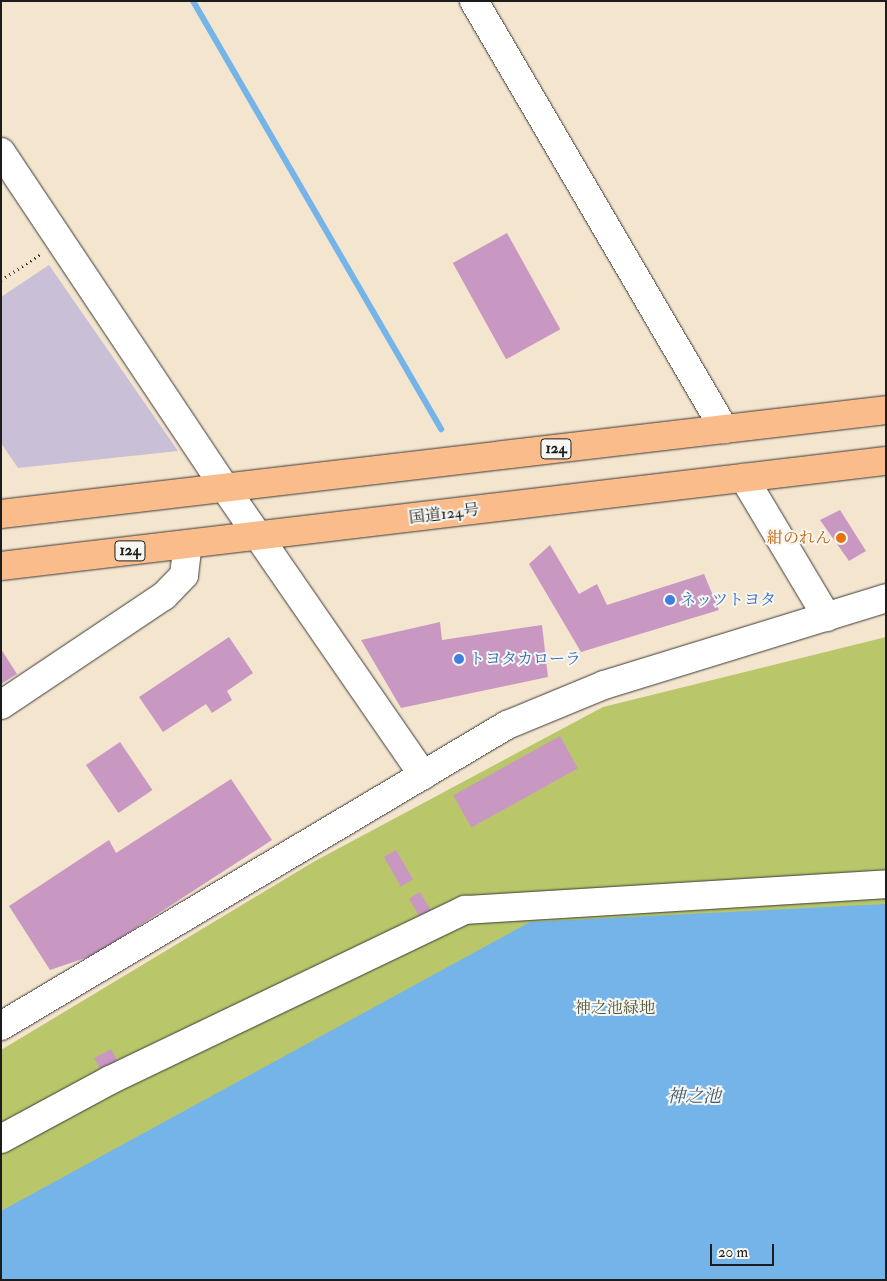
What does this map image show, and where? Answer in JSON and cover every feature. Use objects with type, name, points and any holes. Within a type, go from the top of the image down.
[{"type":"highway","name":"124","points":[[1,514],[886,410]]},
{"type":"highway","name":"国道124号","points":[[1,566],[886,461]]},
{"type":"street","points":[[474,1],[724,429]]},
{"type":"street","points":[[1,152],[258,536],[423,775]]},
{"type":"street","points":[[744,478],[828,617]]},
{"type":"street","points":[[1,705],[164,596],[184,575],[188,544]]},
{"type":"street","points":[[1,1026],[507,725],[577,695],[886,598]]},
{"type":"street","points":[[1,1138],[172,1050],[465,910],[886,884]]},
{"type":"path","points":[[1,280],[60,241]]},
{"type":"shaded area","points":[[49,265],[178,451],[18,468],[1,443],[1,297]]},
{"type":"green space","name":"神之池緑地","points":[[886,637],[886,1280],[1,1280],[1,1050],[315,861],[603,707]]},
{"type":"water","name":"神之池","points":[[886,904],[886,1280],[1,1280],[1,1211],[530,922]]},
{"type":"building","points":[[507,233],[560,329],[506,359],[453,263]]},
{"type":"building","points":[[840,510],[866,551],[849,561],[820,520]]},
{"type":"building","name":"ネッツトヨタ","points":[[550,545],[579,594],[597,584],[607,605],[704,574],[719,610],[581,652],[529,564]]},
{"type":"building","name":"トヨタカローラ","points":[[440,622],[442,640],[542,625],[548,677],[401,708],[361,640]]},
{"type":"building","points":[[229,637],[253,673],[227,691],[232,700],[212,713],[206,704],[163,732],[139,697]]},
{"type":"building","points":[[1,649],[17,674],[1,684]]},
{"type":"building","points":[[560,736],[578,768],[471,828],[453,795]]},
{"type":"building","points":[[120,742],[152,790],[118,813],[86,765]]},
{"type":"building","points":[[231,779],[272,840],[94,955],[50,970],[9,906],[109,840],[116,853]]},
{"type":"building","points":[[396,850],[413,879],[401,886],[384,857]]},
{"type":"building","points":[[420,892],[431,910],[420,917],[409,899]]},
{"type":"building","points":[[111,1049],[120,1066],[103,1075],[94,1058]]},
{"type":"waterway","points":[[193,1],[441,429]]},
{"type":"place","name":"紺のれん","points":[[841,538]]},
{"type":"place","name":"ネッツトヨタ","points":[[670,600]]},
{"type":"place","name":"トヨタカローラ","points":[[459,659]]}]
